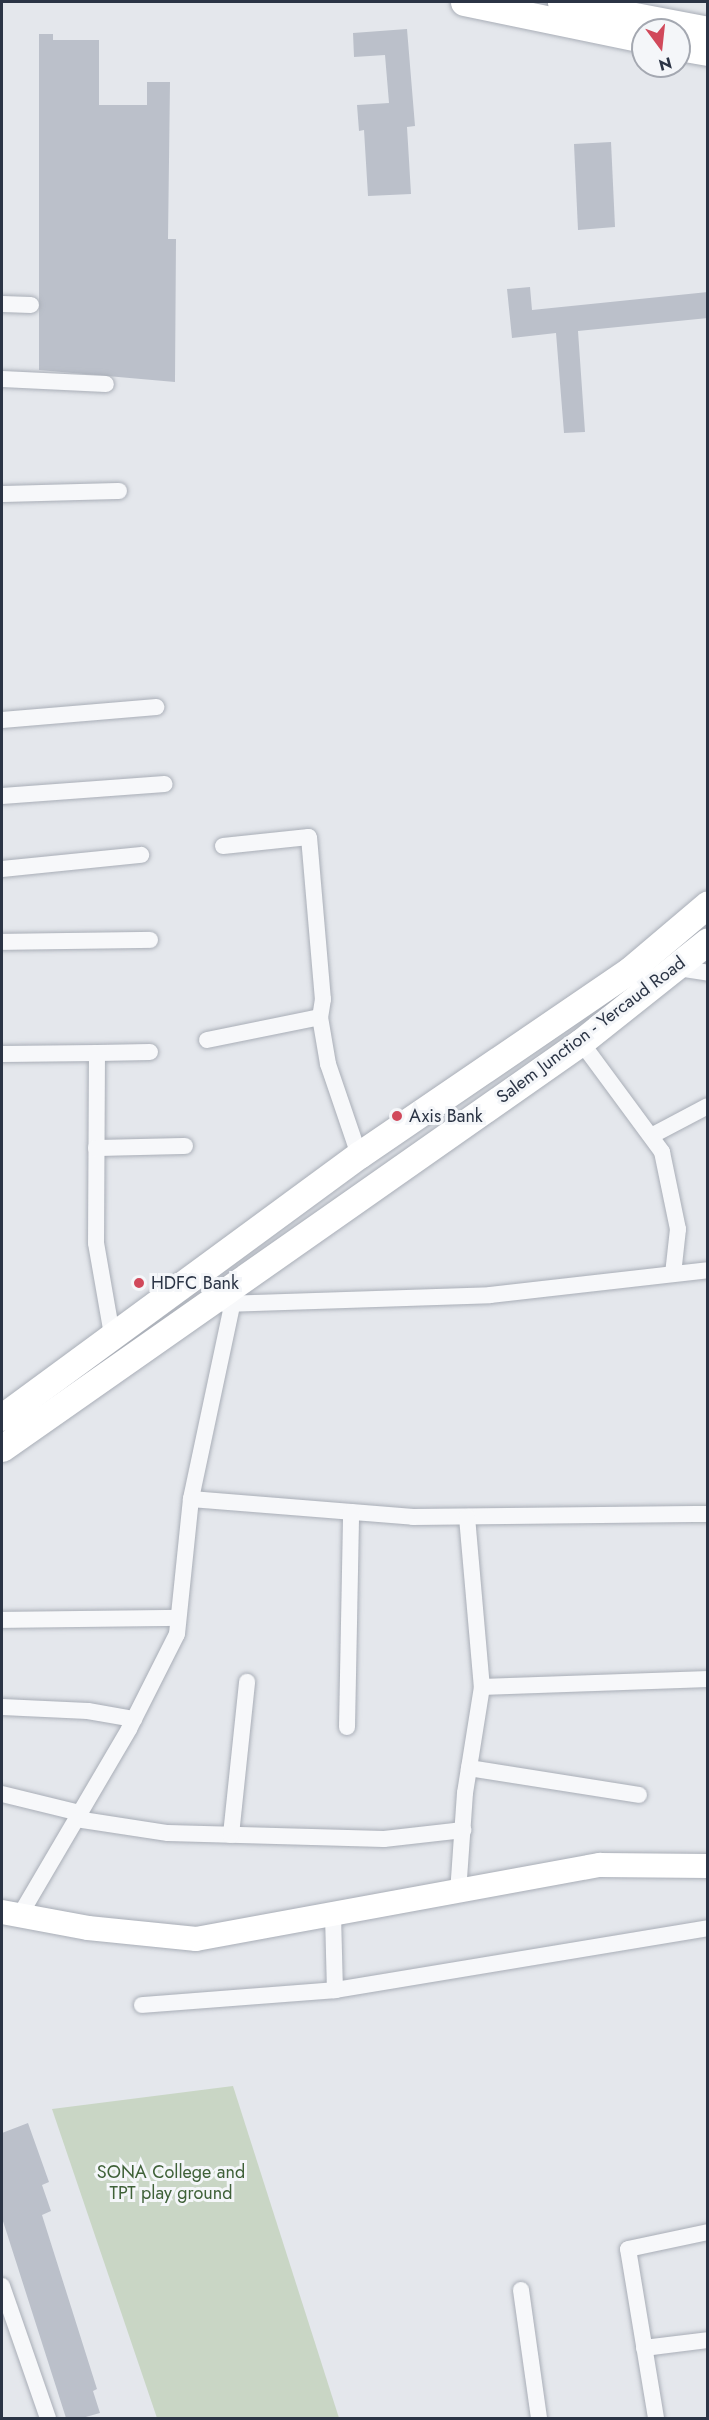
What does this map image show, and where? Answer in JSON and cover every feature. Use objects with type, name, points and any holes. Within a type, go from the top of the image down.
[{"type":"main road","points":[[464,2],[631,37]]},
{"type":"main road","points":[[561,2],[708,30]]},
{"type":"main road","points":[[691,49],[708,52]]},
{"type":"main road","points":[[2,1417],[359,1155],[620,976],[708,904]]},
{"type":"main road","name":"Salem Junction - Yercaud Road","points":[[2,1448],[581,1042],[678,968],[708,942]]},
{"type":"main road","points":[[188,1280],[200,1309]]},
{"type":"street","points":[[2,304],[31,305]]},
{"type":"street","points":[[2,379],[106,384]]},
{"type":"street","points":[[2,494],[119,491]]},
{"type":"street","points":[[2,720],[156,707]]},
{"type":"street","points":[[2,796],[165,784]]},
{"type":"street","points":[[223,846],[309,837],[323,999],[320,1017],[328,1064],[359,1155]]},
{"type":"street","points":[[2,869],[141,855]]},
{"type":"street","points":[[2,942],[150,940]]},
{"type":"street","points":[[661,944],[678,968],[708,973]]},
{"type":"street","points":[[207,1040],[320,1017]]},
{"type":"street","points":[[581,1042],[662,1152],[678,1229],[673,1274]]},
{"type":"street","points":[[2,1054],[150,1052]]},
{"type":"street","points":[[97,1053],[96,1243],[112,1335]]},
{"type":"street","points":[[651,1136],[708,1106]]},
{"type":"street","points":[[96,1148],[185,1146]]},
{"type":"street","points":[[200,1309],[233,1301],[490,1295],[708,1270]]},
{"type":"street","points":[[233,1301],[191,1499],[177,1634],[134,1719],[78,1816],[11,1913],[88,1928],[196,1939],[458,1893],[600,1865],[708,1866]]},
{"type":"street","points":[[191,1499],[351,1512],[467,1516],[708,1514]]},
{"type":"street","points":[[346,1727],[351,1512]]},
{"type":"street","points":[[458,1893],[469,1768],[482,1687],[467,1516]]},
{"type":"street","points":[[2,1620],[178,1618]]},
{"type":"street","points":[[482,1687],[708,1679]]},
{"type":"street","points":[[231,1835],[248,1682]]},
{"type":"street","points":[[2,1707],[88,1711],[134,1719]]},
{"type":"street","points":[[469,1768],[639,1795]]},
{"type":"street","points":[[2,1794],[78,1816],[168,1833],[384,1839],[463,1830]]},
{"type":"street","points":[[333,1915],[335,1990]]},
{"type":"street","points":[[142,2005],[335,1990],[708,1928]]},
{"type":"street","points":[[656,2418],[628,2248],[708,2232]]},
{"type":"street","points":[[2,2286],[48,2418]]},
{"type":"street","points":[[521,2290],[539,2418]]},
{"type":"street","points":[[644,2348],[708,2340]]},
{"type":"green space","name":"SONA College and TPT play ground","points":[[233,2086],[339,2418],[157,2418],[52,2109]]},
{"type":"building","points":[[407,29],[415,126],[407,127],[411,194],[368,196],[364,130],[359,131],[357,105],[389,103],[385,55],[354,57],[353,33]]},
{"type":"building","points":[[39,34],[53,34],[53,40],[99,40],[99,105],[147,105],[147,82],[170,82],[168,239],[176,239],[175,382],[39,370]]},
{"type":"building","points":[[611,142],[615,227],[578,230],[574,144]]},
{"type":"building","points":[[530,287],[532,310],[708,292],[708,318],[578,331],[585,432],[564,433],[556,333],[512,338],[507,289]]},
{"type":"building","points":[[28,2123],[49,2182],[42,2185],[51,2211],[42,2215],[97,2389],[93,2391],[100,2413],[82,2418],[66,2418],[2,2218],[2,2133]]},
{"type":"place","name":"Axis Bank","points":[[397,1116]]},
{"type":"place","name":"HDFC Bank","points":[[139,1283]]}]
